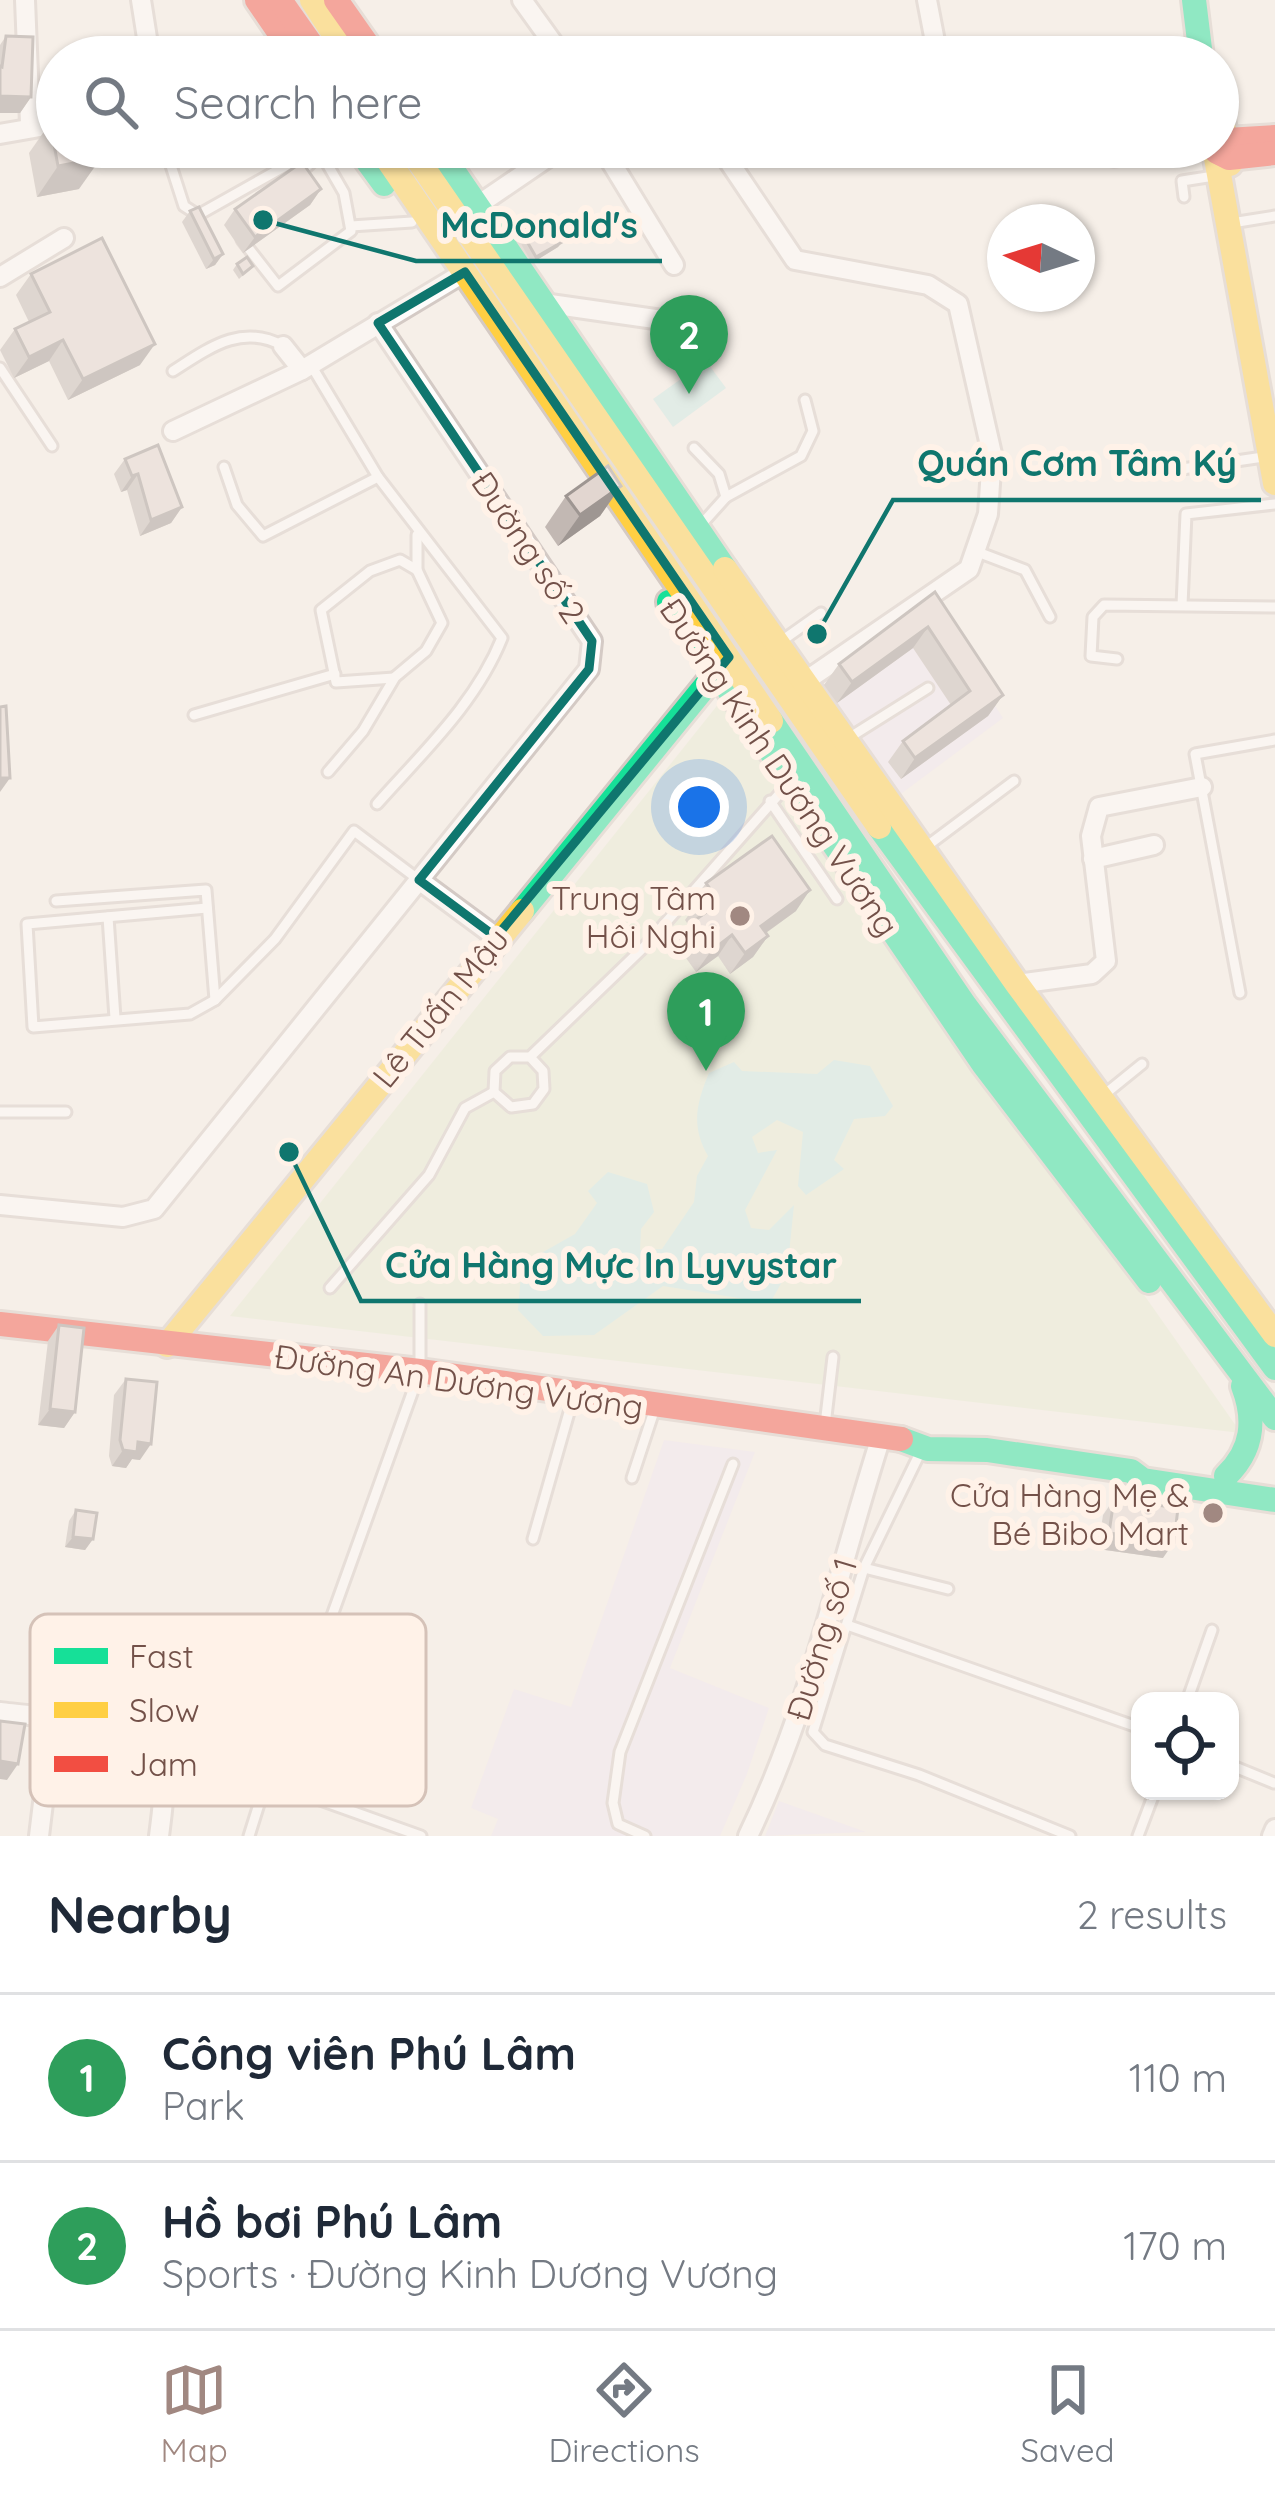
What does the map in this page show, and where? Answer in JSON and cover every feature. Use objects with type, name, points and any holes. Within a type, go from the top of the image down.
[{"type":"main road","points":[[257,0],[282,36]]},
{"type":"main road","points":[[280,0],[305,36]]},
{"type":"main road","points":[[312,0],[335,36]]},
{"type":"main road","points":[[336,0],[361,36]]},
{"type":"main road","points":[[1194,0],[1201,36]]},
{"type":"main road","points":[[1239,148],[1275,137]]},
{"type":"main road","points":[[1239,154],[1275,153]]},
{"type":"main road","name":"Đường Kinh Dương Vương","points":[[372,168],[412,222],[497,262]]},
{"type":"main road","name":"Đường Kinh Dương Vương","points":[[401,168],[497,262]]},
{"type":"main road","name":"Đường Kinh Dương Vương","points":[[425,168],[699,526],[807,680],[838,746],[923,849],[1275,1335]]},
{"type":"main road","name":"Đường Kinh Dương Vương","points":[[452,168],[478,205],[497,262],[788,785],[964,1004],[1275,1418]]},
{"type":"main road","points":[[1223,168],[1270,425],[1275,483]]},
{"type":"main road","points":[[1224,168],[1238,222],[1245,303]]},
{"type":"main road","name":"Đường Kinh Dương Vương","points":[[531,305],[838,746],[982,972],[1275,1368]]},
{"type":"main road","name":"Lê Tuấn Mậu","points":[[167,1345],[722,665]]},
{"type":"main road","points":[[788,785],[838,746]]},
{"type":"main road","name":"Đường An Dương Vương","points":[[0,1324],[420,1371],[881,1437],[917,1449],[987,1450],[1131,1471],[1142,1480],[1275,1500]]},
{"type":"main road","points":[[1226,1476],[1243,1459],[1252,1423],[1251,1402],[1232,1360]]},
{"type":"main road","name":"Đường An Dương Vương","points":[[1131,1471],[1145,1464],[1275,1484]]},
{"type":"street","points":[[25,0],[30,124]]},
{"type":"street","points":[[141,0],[147,36]]},
{"type":"street","points":[[522,0],[548,36]]},
{"type":"street","points":[[927,0],[934,36]]},
{"type":"street","points":[[0,134],[36,124]]},
{"type":"street","points":[[478,205],[532,168]]},
{"type":"street","points":[[615,168],[674,265]]},
{"type":"street","points":[[733,168],[795,260],[928,285],[949,295],[964,314],[992,454],[988,514],[969,569],[807,680]]},
{"type":"street","points":[[0,277],[64,238]]},
{"type":"street","points":[[173,431],[306,368],[378,323],[497,262]]},
{"type":"street","points":[[531,305],[704,326]]},
{"type":"street","name":"Đường số 2","points":[[0,1204],[123,1217],[154,1209],[595,656],[592,641],[378,323]]},
{"type":"street","points":[[283,346],[306,368]]},
{"type":"street","points":[[1017,984],[1092,974],[1106,961],[1091,836],[1099,807],[1202,787]]},
{"type":"street","points":[[1093,859],[1154,845]]},
{"type":"street","points":[[419,880],[496,938]]},
{"type":"street","name":"Đường số 1","points":[[748,1836],[776,1778],[815,1668],[881,1437]]},
{"type":"street","points":[[0,1712],[30,1717]]},
{"type":"street","points":[[39,1836],[42,1806]]},
{"type":"street","points":[[159,1836],[161,1806]]},
{"type":"lane","points":[[172,168],[184,206],[198,214],[281,168]]},
{"type":"lane","points":[[305,168],[246,217],[242,240],[278,286],[334,248],[351,226],[412,222]]},
{"type":"lane","points":[[330,168],[344,194],[351,226]]},
{"type":"lane","points":[[1184,197],[1182,181],[1201,168]]},
{"type":"lane","points":[[1238,222],[1275,216]]},
{"type":"lane","points":[[173,371],[220,340],[262,334],[283,346]]},
{"type":"lane","points":[[0,368],[52,446]]},
{"type":"lane","points":[[306,368],[417,534],[502,638],[489,670],[464,706],[377,804]]},
{"type":"lane","points":[[699,526],[726,496],[801,456],[813,431],[805,400]]},
{"type":"lane","points":[[694,448],[719,474],[726,496]]},
{"type":"lane","points":[[1182,470],[1270,456]]},
{"type":"lane","points":[[224,466],[236,505],[263,536],[378,477]]},
{"type":"lane","points":[[1182,605],[1186,514],[1275,504]]},
{"type":"lane","points":[[328,772],[363,731],[394,677],[426,651],[442,623],[417,570],[417,534]]},
{"type":"lane","points":[[975,551],[1025,570],[1050,617]]},
{"type":"lane","points":[[394,677],[336,682],[321,610],[384,563],[400,560],[417,570]]},
{"type":"lane","points":[[1117,659],[1090,656],[1092,623],[1100,608],[1275,607]]},
{"type":"lane","points":[[780,642],[821,614]]},
{"type":"lane","points":[[194,716],[335,674]]},
{"type":"lane","points":[[838,746],[928,688]]},
{"type":"lane","points":[[1240,993],[1195,754],[1275,740]]},
{"type":"lane","points":[[923,849],[1014,781]]},
{"type":"lane","points":[[530,1058],[645,946],[788,785],[837,899]]},
{"type":"lane","points":[[208,908],[27,925],[33,1027],[190,1014],[215,1000],[275,939],[354,831],[419,880]]},
{"type":"lane","points":[[56,901],[206,890],[215,1000]]},
{"type":"lane","points":[[108,917],[115,1018]]},
{"type":"lane","points":[[510,1057],[530,1058],[543,1071],[544,1090],[533,1104],[511,1107],[494,1091],[495,1071],[510,1057]]},
{"type":"lane","points":[[1101,1097],[1142,1064]]},
{"type":"lane","points":[[330,1288],[429,1175],[465,1108],[494,1091]]},
{"type":"lane","points":[[0,1112],[66,1112]]},
{"type":"lane","points":[[333,1614],[420,1371],[420,1304]]},
{"type":"lane","points":[[824,1431],[833,1357]]},
{"type":"lane","points":[[533,1539],[574,1395]]},
{"type":"lane","points":[[632,1478],[655,1408]]},
{"type":"lane","points":[[917,1449],[864,1568],[814,1732],[825,1745],[919,1775],[1070,1836]]},
{"type":"lane","points":[[645,1836],[618,1825],[613,1803],[620,1752],[733,1464]]},
{"type":"lane","points":[[864,1568],[948,1589]]},
{"type":"lane","points":[[847,1625],[1131,1725]]},
{"type":"lane","points":[[1190,1692],[1212,1630]]},
{"type":"lane","points":[[1239,1769],[1274,1784]]},
{"type":"lane","points":[[1138,1836],[1152,1800]]},
{"type":"lane","points":[[249,1836],[258,1806]]},
{"type":"lane","points":[[336,1806],[421,1836]]},
{"type":"highlighted area","points":[[465,272],[729,657],[496,937],[419,880],[589,669],[592,641],[378,323]]},
{"type":"shaded area","points":[[930,605],[1003,718],[898,796],[821,687]]},
{"type":"shaded area","points":[[664,1440],[755,1452],[670,1668],[769,1708],[720,1836],[491,1836],[498,1819],[471,1808],[514,1689],[571,1707]]},
{"type":"shaded area","points":[[779,1801],[866,1832],[765,1836]]},
{"type":"green space","points":[[724,697],[1241,1433],[230,1316]]},
{"type":"water","points":[[706,361],[726,388],[673,427],[653,399]]},
{"type":"water","points":[[834,1060],[870,1066],[893,1106],[885,1116],[854,1119],[834,1160],[844,1169],[806,1195],[798,1186],[803,1132],[777,1120],[752,1137],[758,1153],[777,1150],[745,1210],[751,1228],[769,1230],[794,1205],[787,1273],[770,1303],[663,1286],[594,1335],[543,1336],[518,1310],[522,1264],[575,1234],[597,1203],[588,1191],[608,1172],[647,1184],[654,1212],[641,1229],[640,1250],[662,1249],[694,1202],[697,1176],[708,1156],[697,1115],[709,1073],[734,1062],[742,1071],[817,1074]]},
{"type":"building","points":[[6,36],[33,37],[31,97],[0,96]]},
{"type":"building","points":[[293,168],[306,168],[321,189],[255,237],[235,209]]},
{"type":"building","points":[[199,207],[223,254],[214,259],[190,211]]},
{"type":"building","points":[[546,216],[562,242],[536,257],[521,231]]},
{"type":"building","points":[[102,238],[155,344],[83,379],[63,340],[29,357],[15,329],[50,312],[31,274]]},
{"type":"building","points":[[247,257],[253,266],[243,274],[237,264]]},
{"type":"building","points":[[158,445],[182,507],[151,520],[138,474],[132,476],[125,459]]},
{"type":"building","points":[[608,466],[621,486],[580,515],[566,496]]},
{"type":"building","points":[[935,592],[1003,695],[915,758],[903,741],[970,691],[928,627],[852,682],[839,664]]},
{"type":"building","points":[[6,706],[10,778],[0,778],[0,707]]},
{"type":"building","name":"Trung Tâm Hôi Nghi","points":[[772,836],[810,890],[761,926],[768,936],[745,953],[732,935],[711,951],[691,923],[708,911],[699,899],[711,890],[706,883]]},
{"type":"building","points":[[59,1325],[84,1328],[75,1412],[50,1409]]},
{"type":"building","points":[[126,1379],[157,1382],[151,1444],[138,1442],[137,1452],[123,1450],[120,1440]]},
{"type":"building","points":[[1114,1499],[1178,1508],[1174,1542],[1109,1533]]},
{"type":"building","points":[[76,1510],[97,1513],[93,1539],[73,1537]]},
{"type":"building","points":[[0,1721],[25,1724],[18,1764],[0,1761]]},
{"type":"traffic: fast","points":[[1194,0],[1198,36]]},
{"type":"traffic: fast","points":[[372,168],[384,184]]},
{"type":"traffic: fast","points":[[451,168],[725,569]]},
{"type":"traffic: fast","points":[[669,602],[984,1065],[1149,1281]]},
{"type":"traffic: fast","points":[[522,911],[716,673]]},
{"type":"traffic: fast","points":[[771,721],[964,1004],[1275,1418]]},
{"type":"traffic: fast","points":[[879,827],[1275,1368]]},
{"type":"traffic: fast","points":[[1226,1476],[1242,1456],[1250,1434],[1243,1386]]},
{"type":"traffic: fast","points":[[901,1439],[928,1449],[987,1450],[1131,1471],[1143,1480],[1275,1500]]},
{"type":"traffic: slow","points":[[312,0],[335,36]]},
{"type":"traffic: slow","points":[[393,168],[771,721]]},
{"type":"traffic: slow","points":[[424,168],[879,827]]},
{"type":"traffic: slow","points":[[1218,168],[1275,483]]},
{"type":"traffic: slow","points":[[725,569],[1017,984],[1275,1335]]},
{"type":"traffic: slow","points":[[167,1345],[522,911]]},
{"type":"traffic: jam","points":[[257,0],[282,36]]},
{"type":"traffic: jam","points":[[280,0],[305,36]]},
{"type":"traffic: jam","points":[[336,0],[361,36]]},
{"type":"traffic: jam","points":[[1239,139],[1275,137]]},
{"type":"traffic: jam","points":[[1239,157],[1275,153]]},
{"type":"traffic: jam","points":[[0,1324],[420,1371],[901,1439]]},
{"type":"place","name":"McDonald's","points":[[263,220]]},
{"type":"place","name":"Hồ bơi Phú Lâm","points":[[689,394]]},
{"type":"place","name":"Quán Cơm Tâm Ký","points":[[817,634]]},
{"type":"place","name":"Trung Tâm Hôi Nghi","points":[[740,916]]},
{"type":"place","name":"Công viên Phú Lâm","points":[[706,1071]]},
{"type":"place","name":"Cửa Hàng Mực In Lyvystar","points":[[289,1152]]},
{"type":"place","name":"Cửa Hàng Mẹ & Bé Bibo Mart","points":[[1213,1513]]}]
